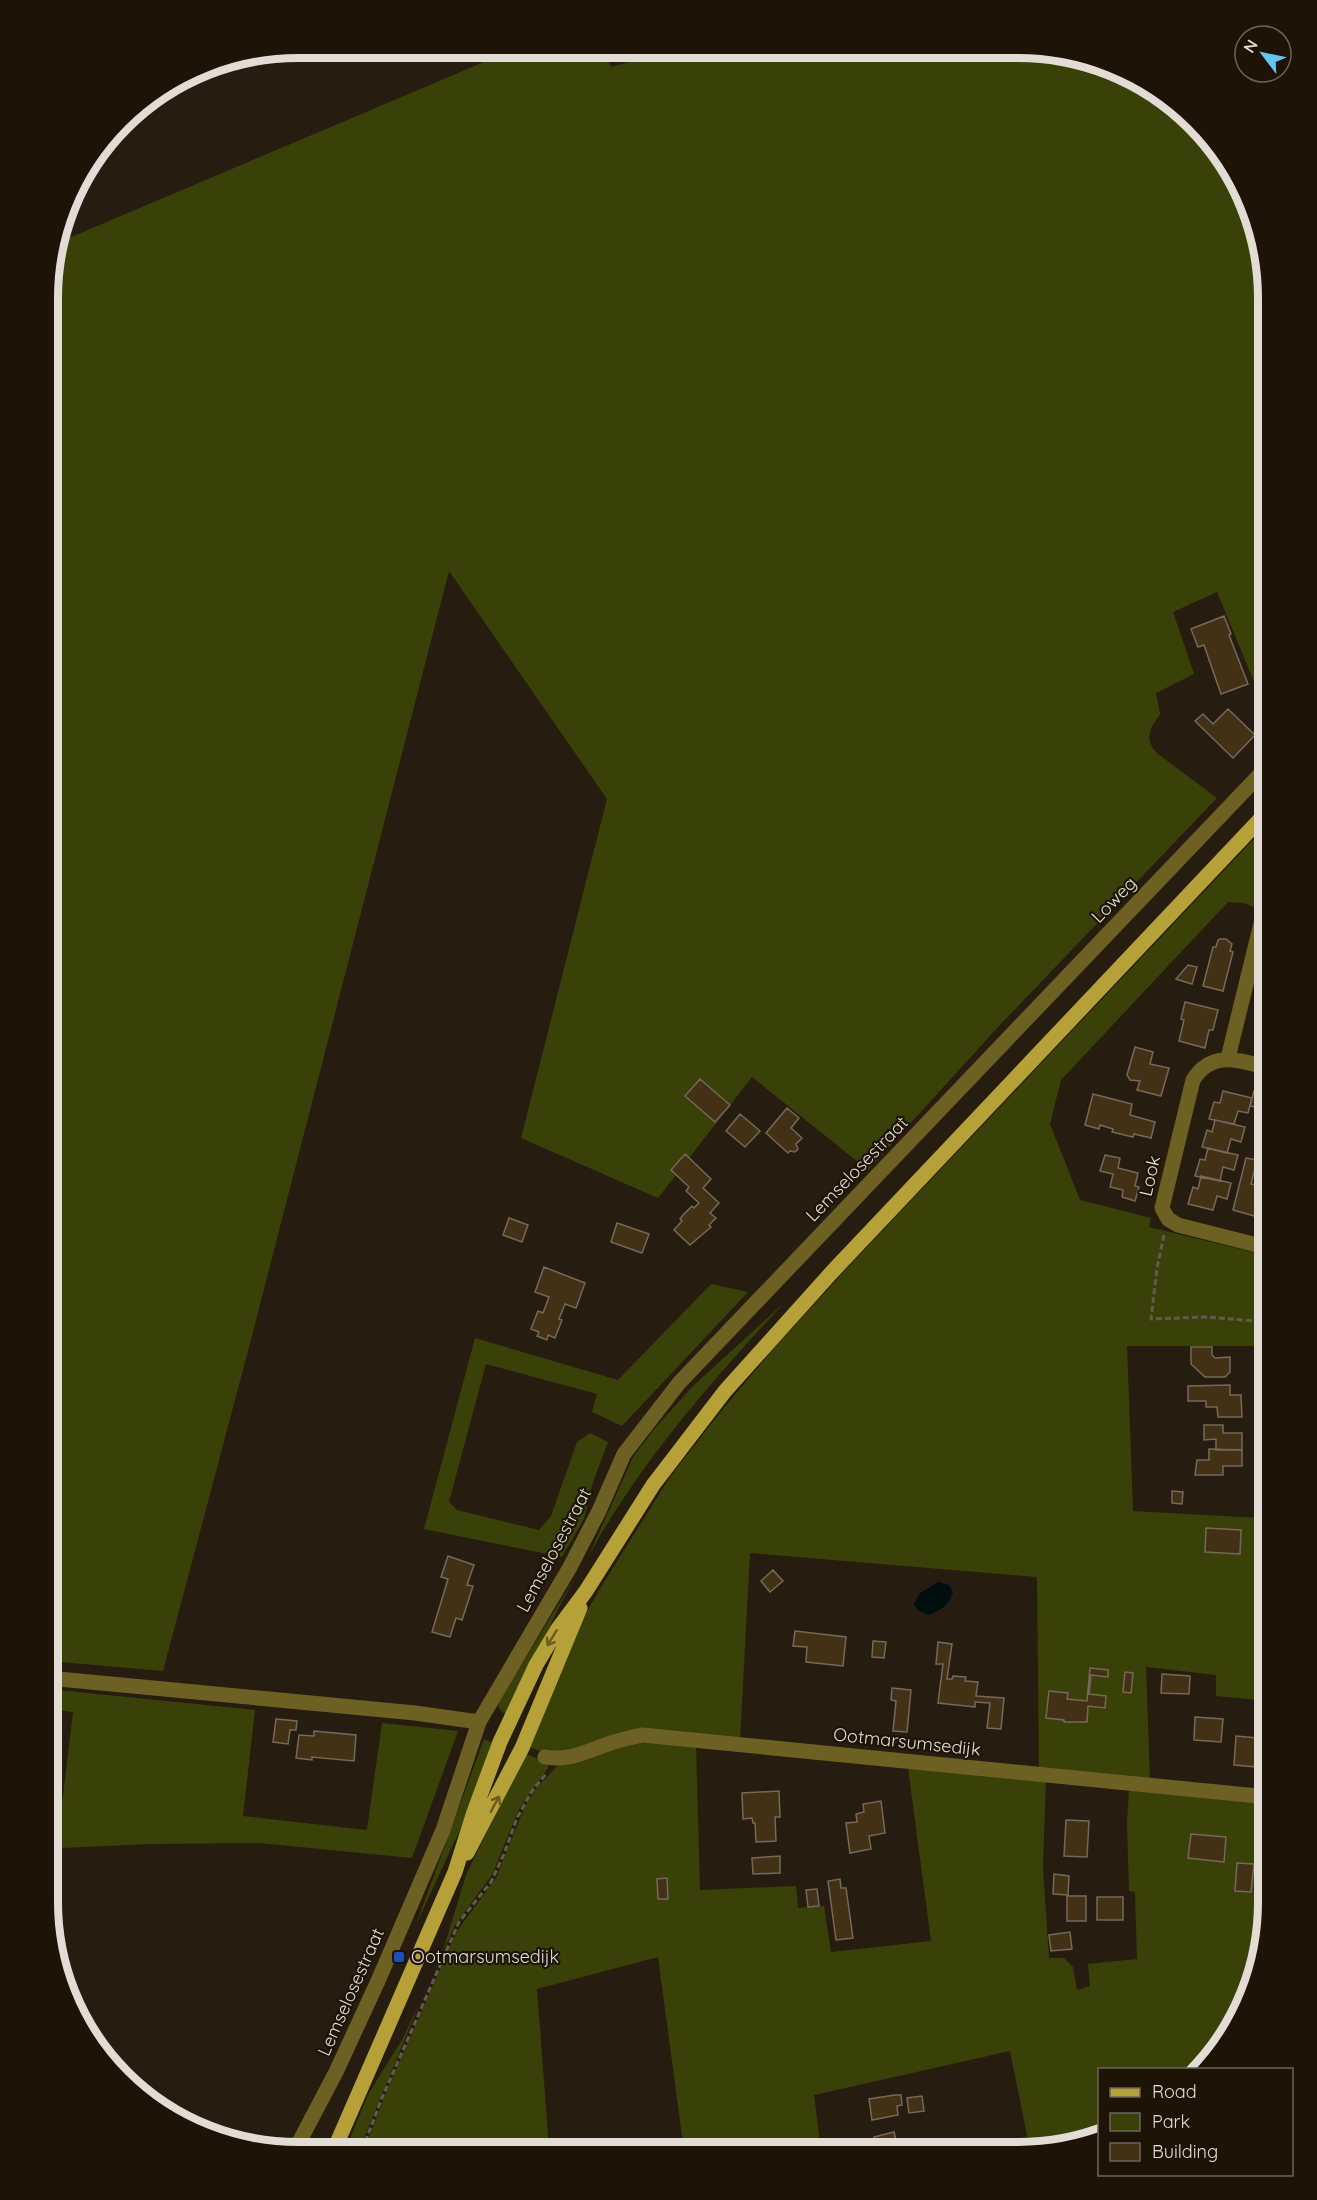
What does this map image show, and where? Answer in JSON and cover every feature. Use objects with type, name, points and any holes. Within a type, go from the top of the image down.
[{"type":"main road","points":[[337,2142],[455,1872],[474,1812],[511,1718],[536,1665],[653,1485],[725,1391],[936,1159],[1258,822]]},
{"type":"main road","points":[[455,1872],[480,1831],[522,1749],[586,1591]]},
{"type":"street","name":"Loweg","points":[[987,1062],[1258,777]]},
{"type":"street","points":[[1258,936],[1228,1058],[1258,1065]]},
{"type":"street","name":"Look","points":[[1228,1058],[1215,1062],[1197,1073],[1193,1080],[1162,1208],[1168,1219],[1178,1225],[1258,1245]]},
{"type":"street","name":"Lemselosestraat","points":[[299,2142],[336,2072],[378,1981],[443,1830],[479,1722],[570,1567],[599,1511],[624,1454],[679,1383],[987,1062]]},
{"type":"street","points":[[58,1679],[415,1713],[479,1722]]},
{"type":"street","name":"Ootmarsumsedijk","points":[[550,1758],[570,1757],[615,1741],[642,1735],[1258,1796]]},
{"type":"path","points":[[1168,1219],[1157,1268],[1151,1319],[1207,1317],[1256,1321],[1258,1324]]},
{"type":"path","points":[[365,2142],[437,1966],[459,1922],[491,1882],[524,1805],[550,1758]]},
{"type":"green space","points":[[494,58],[608,58],[611,67],[642,58],[1018,58],[1065,63],[1096,71],[1125,83],[1152,99],[1177,118],[1209,152],[1234,192],[1250,236],[1258,283],[1258,691],[1217,592],[1173,612],[1194,674],[1156,693],[1160,714],[1151,729],[1149,739],[1158,754],[1217,798],[999,1026],[868,1170],[752,1077],[658,1198],[521,1138],[607,799],[449,571],[163,1671],[58,1662],[58,298],[66,239]]},
{"type":"green space","points":[[1258,835],[1258,909],[1244,903],[1228,902],[1061,1080],[1050,1124],[1080,1200],[1151,1218],[1149,1227],[1258,1253],[1258,1346],[1127,1346],[1133,1511],[1258,1518],[1258,1700],[1216,1696],[1216,1675],[1146,1667],[1150,1780],[1039,1769],[1037,1577],[750,1553],[740,1740],[629,1730],[604,1737],[587,1745],[549,1754],[528,1747],[579,1626],[670,1477],[775,1347]]},
{"type":"green space","points":[[711,1284],[748,1292],[622,1426],[592,1412],[597,1394],[486,1364],[449,1502],[457,1510],[539,1530],[551,1516],[577,1442],[590,1433],[608,1442],[592,1485],[584,1519],[562,1557],[424,1529],[475,1338],[618,1380]]},
{"type":"green space","points":[[785,1302],[704,1392],[654,1455],[608,1522],[588,1557],[633,1457],[655,1428],[693,1386]]},
{"type":"green space","points":[[577,1574],[508,1713],[503,1713],[498,1707],[500,1700]]},
{"type":"green space","points":[[58,1690],[255,1710],[243,1816],[367,1830],[382,1723],[458,1731],[412,1858],[259,1843],[61,1848],[58,1846],[58,1838],[73,1712],[58,1710]]},
{"type":"green space","points":[[484,1739],[494,1744],[497,1750],[415,1927]]},
{"type":"green space","points":[[633,1742],[696,1746],[700,1890],[796,1886],[798,1908],[824,1906],[831,1952],[931,1941],[908,1768],[1046,1780],[1043,1868],[1049,1958],[1064,1958],[1073,1967],[1077,1990],[1090,1986],[1088,1964],[1137,1959],[1135,1892],[1129,1891],[1127,1824],[1129,1789],[1258,1801],[1258,1917],[1254,1948],[1246,1979],[1234,2008],[1218,2035],[1191,2068],[1098,2068],[1098,2128],[1096,2129],[1065,2137],[1028,2141],[1010,2051],[814,2095],[820,2142],[683,2142],[658,1957],[537,1989],[549,2142],[367,2142],[388,2088],[457,1931],[496,1878],[525,1806],[535,1790],[558,1765],[578,1763]]},
{"type":"green space","points":[[525,1754],[547,1762],[548,1768],[519,1809],[492,1875],[455,1925],[442,1954],[466,1875]]},
{"type":"green space","points":[[421,2000],[362,2142],[348,2142],[369,2093],[403,2038]]},
{"type":"shaded area","points":[[938,1582],[949,1585],[953,1592],[947,1604],[929,1615],[917,1610],[914,1604],[920,1593]]},
{"type":"building","points":[[1224,616],[1248,684],[1221,694],[1204,645],[1198,647],[1191,629]]},
{"type":"building","points":[[1228,709],[1255,735],[1233,758],[1195,721],[1203,714],[1213,724]]},
{"type":"building","points":[[1220,939],[1226,939],[1232,944],[1230,951],[1233,952],[1223,991],[1203,986],[1213,947],[1216,947]]},
{"type":"building","points":[[1188,965],[1197,967],[1192,984],[1176,979]]},
{"type":"building","points":[[1185,1002],[1218,1010],[1213,1030],[1209,1030],[1205,1048],[1179,1041]]},
{"type":"building","points":[[1135,1047],[1153,1052],[1150,1064],[1169,1068],[1161,1096],[1137,1090],[1140,1081],[1130,1080],[1127,1075]]},
{"type":"building","points":[[700,1079],[730,1105],[715,1122],[685,1096]]},
{"type":"building","points":[[1223,1091],[1252,1098],[1248,1113],[1238,1111],[1234,1124],[1209,1119],[1214,1102],[1220,1103]]},
{"type":"building","points":[[1254,1091],[1258,1092],[1258,1108],[1250,1106]]},
{"type":"building","points":[[1093,1094],[1132,1104],[1130,1115],[1155,1122],[1151,1138],[1112,1132],[1113,1129],[1100,1125],[1099,1129],[1085,1125]]},
{"type":"building","points":[[787,1108],[799,1118],[791,1128],[802,1138],[796,1144],[798,1149],[788,1153],[766,1133]]},
{"type":"building","points":[[740,1114],[760,1131],[745,1147],[726,1131]]},
{"type":"building","points":[[1215,1120],[1245,1127],[1241,1142],[1231,1139],[1227,1153],[1202,1147],[1207,1130],[1212,1132]]},
{"type":"building","points":[[1208,1148],[1238,1155],[1234,1170],[1223,1167],[1220,1181],[1195,1176],[1200,1159],[1205,1160]]},
{"type":"building","points":[[685,1154],[711,1179],[703,1188],[719,1203],[710,1213],[716,1218],[709,1225],[711,1227],[690,1245],[674,1230],[682,1221],[680,1219],[683,1215],[699,1203],[686,1191],[689,1187],[671,1170]]},
{"type":"building","points":[[1105,1155],[1120,1158],[1118,1168],[1138,1173],[1135,1186],[1139,1187],[1135,1201],[1122,1197],[1123,1190],[1110,1187],[1113,1174],[1100,1171]]},
{"type":"building","points":[[1246,1158],[1257,1160],[1251,1184],[1258,1185],[1258,1217],[1233,1210]]},
{"type":"building","points":[[1201,1176],[1231,1183],[1227,1199],[1217,1196],[1213,1210],[1188,1204],[1193,1187],[1198,1189]]},
{"type":"building","points":[[509,1218],[528,1225],[522,1242],[503,1235]]},
{"type":"building","points":[[617,1223],[649,1234],[642,1253],[611,1242]]},
{"type":"building","points":[[544,1267],[585,1283],[576,1308],[565,1304],[555,1338],[548,1335],[547,1340],[537,1336],[539,1332],[531,1329],[538,1311],[543,1313],[549,1297],[535,1292]]},
{"type":"building","points":[[1191,1347],[1212,1347],[1212,1355],[1215,1358],[1230,1357],[1230,1372],[1225,1377],[1205,1377],[1191,1364]]},
{"type":"building","points":[[1230,1385],[1230,1395],[1241,1395],[1242,1417],[1218,1417],[1217,1407],[1206,1407],[1206,1401],[1188,1401],[1188,1386]]},
{"type":"building","points":[[1204,1425],[1223,1425],[1223,1433],[1242,1433],[1242,1450],[1216,1450],[1216,1439],[1204,1440]]},
{"type":"building","points":[[1209,1449],[1242,1450],[1242,1466],[1223,1466],[1223,1475],[1195,1475],[1197,1460],[1209,1460]]},
{"type":"building","points":[[1172,1491],[1183,1492],[1182,1504],[1172,1503]]},
{"type":"building","points":[[1206,1528],[1241,1530],[1240,1554],[1205,1552]]},
{"type":"building","points":[[448,1556],[474,1565],[467,1585],[473,1586],[462,1620],[456,1618],[450,1637],[432,1632],[448,1579],[441,1577]]},
{"type":"building","points":[[773,1570],[783,1581],[770,1592],[761,1581]]},
{"type":"building","points":[[795,1631],[846,1637],[843,1666],[806,1662],[807,1647],[793,1646]]},
{"type":"building","points":[[873,1641],[886,1642],[884,1658],[872,1657]]},
{"type":"building","points":[[938,1642],[952,1644],[947,1679],[952,1679],[953,1676],[966,1677],[965,1681],[978,1682],[976,1696],[1004,1698],[1001,1729],[987,1728],[990,1703],[975,1702],[975,1707],[938,1703],[943,1664],[936,1664]]},
{"type":"building","points":[[1090,1668],[1108,1670],[1108,1677],[1091,1675],[1089,1694],[1106,1696],[1105,1708],[1088,1706],[1087,1722],[1064,1722],[1064,1720],[1046,1718],[1049,1691],[1068,1693],[1067,1699],[1087,1701]]},
{"type":"building","points":[[1125,1672],[1133,1673],[1131,1693],[1123,1692]]},
{"type":"building","points":[[1162,1674],[1190,1676],[1189,1694],[1161,1693]]},
{"type":"building","points":[[892,1688],[911,1690],[907,1732],[893,1731],[896,1701],[891,1700]]},
{"type":"building","points":[[1195,1717],[1223,1719],[1221,1742],[1194,1740]]},
{"type":"building","points":[[276,1719],[297,1721],[296,1730],[290,1730],[288,1744],[273,1742]]},
{"type":"building","points":[[314,1731],[356,1735],[354,1761],[312,1757],[312,1760],[296,1758],[299,1735],[314,1736]]},
{"type":"building","points":[[1236,1736],[1258,1738],[1258,1767],[1234,1765]]},
{"type":"building","points":[[779,1791],[780,1817],[775,1817],[776,1841],[756,1842],[755,1823],[752,1818],[743,1819],[742,1793]]},
{"type":"building","points":[[881,1801],[885,1833],[869,1836],[871,1849],[850,1853],[846,1823],[857,1822],[856,1814],[864,1812],[863,1804]]},
{"type":"building","points":[[1066,1820],[1089,1821],[1087,1857],[1064,1856]]},
{"type":"building","points":[[1191,1834],[1226,1837],[1224,1862],[1188,1858]]},
{"type":"building","points":[[780,1856],[780,1873],[753,1874],[752,1858]]},
{"type":"building","points":[[1237,1863],[1254,1864],[1251,1892],[1235,1891]]},
{"type":"building","points":[[1054,1874],[1069,1876],[1068,1895],[1053,1894]]},
{"type":"building","points":[[667,1878],[668,1899],[658,1899],[657,1879]]},
{"type":"building","points":[[840,1879],[841,1888],[846,1888],[853,1938],[836,1940],[828,1881]]},
{"type":"building","points":[[817,1889],[819,1906],[808,1907],[806,1890]]},
{"type":"building","points":[[1067,1896],[1086,1896],[1086,1921],[1067,1921]]},
{"type":"building","points":[[1097,1897],[1123,1897],[1123,1920],[1097,1920]]},
{"type":"building","points":[[1070,1932],[1072,1949],[1051,1951],[1049,1935]]},
{"type":"building","points":[[901,2095],[902,2105],[897,2106],[898,2115],[872,2120],[869,2099]]},
{"type":"building","points":[[922,2096],[924,2111],[909,2113],[907,2098]]},
{"type":"building","points":[[894,2132],[896,2142],[875,2142],[874,2137]]},
{"type":"place","name":"Ootmarsumsedijk","points":[[399,1957]]}]
